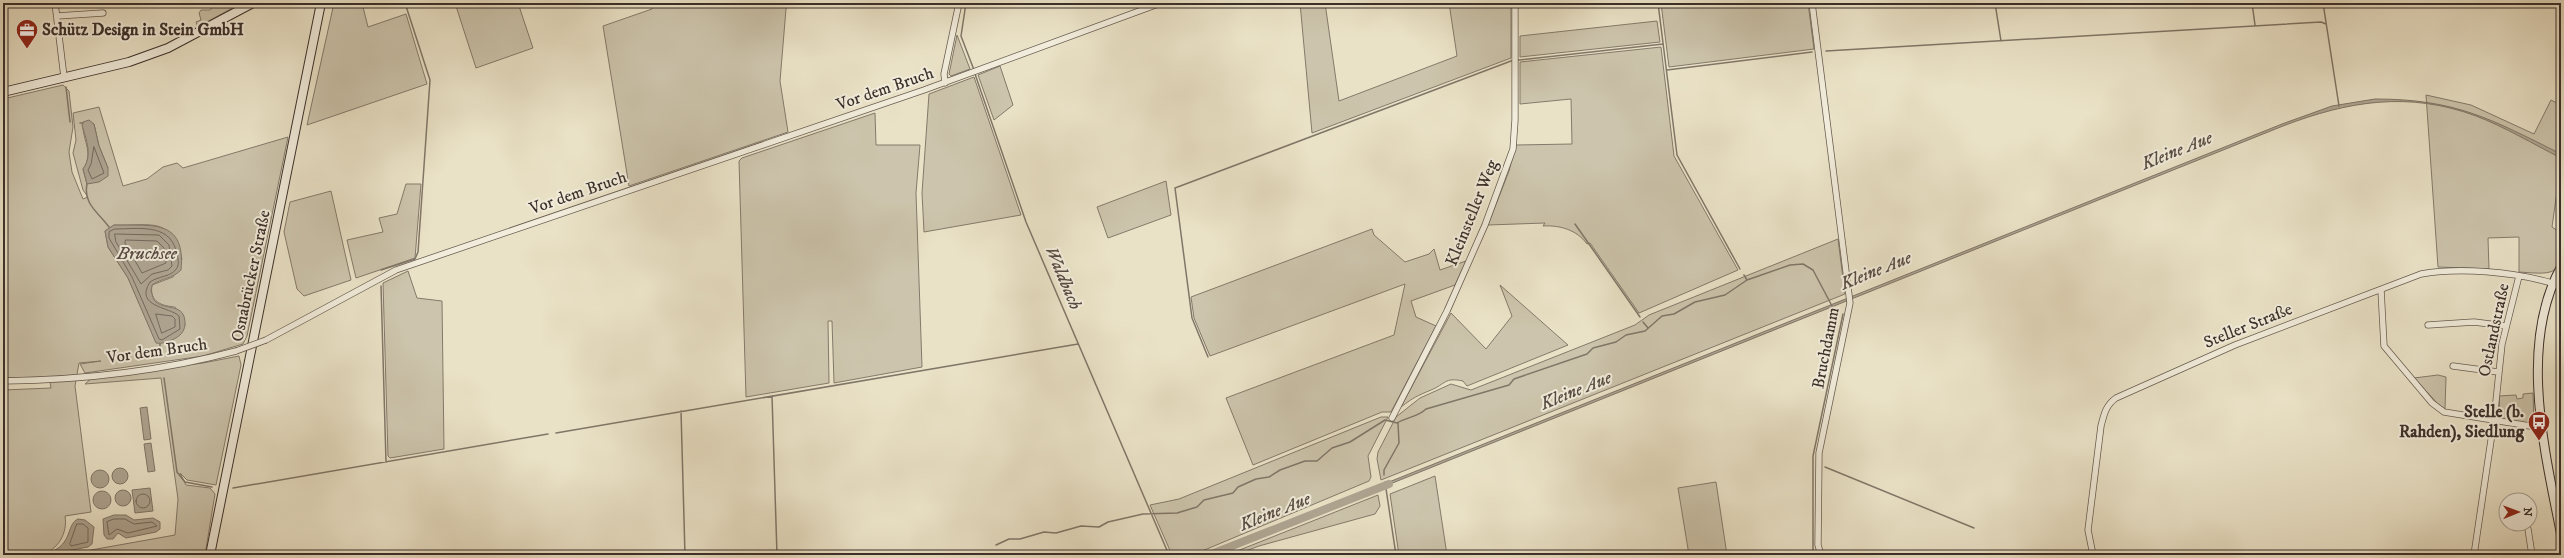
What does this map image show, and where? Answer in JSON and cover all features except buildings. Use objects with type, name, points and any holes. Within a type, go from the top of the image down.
[{"type":"main road","points":[[3,92],[129,62],[168,48],[253,3]]},
{"type":"main road","name":"Osnabrücker Straße","points":[[210,555],[321,3]]},
{"type":"main road","points":[[320,13],[325,3]]},
{"type":"main road","points":[[2561,267],[2552,283],[2541,322],[2538,399],[2544,451],[2561,534]]},
{"type":"street","points":[[55,3],[64,77]]},
{"type":"street","points":[[945,83],[944,74],[959,3]]},
{"type":"street","name":"Vor dem Bruch","points":[[3,381],[60,378],[165,366],[236,352],[266,340],[396,270],[945,83],[1161,3]]},
{"type":"street","name":"Kleinsteller Weg","points":[[1392,418],[1447,311],[1507,168],[1513,149],[1516,64],[1515,3]]},
{"type":"street","name":"Bruchdamm","points":[[1812,3],[1850,303],[1818,467],[1818,545],[1821,555]]},
{"type":"street","points":[[57,16],[103,13]]},
{"type":"street","name":"Steller Straße","points":[[2093,555],[2088,530],[2101,426],[2109,403],[2116,398],[2235,345],[2421,274],[2443,271],[2520,276],[2552,283]]},
{"type":"street","name":"Ostlandstraße","points":[[2474,555],[2494,420],[2498,372],[2506,326],[2520,276]]},
{"type":"street","points":[[2381,290],[2384,346],[2388,355],[2411,376],[2432,403],[2444,412],[2530,426]]},
{"type":"street","points":[[2428,325],[2474,322],[2506,326]]},
{"type":"street","points":[[2453,366],[2498,372]]},
{"type":"street","points":[[2528,532],[2532,555]]},
{"type":"shaded area","points":[[216,3],[220,3],[221,7],[234,3],[236,6],[198,27],[196,22],[201,20],[199,13],[201,10],[210,10]]},
{"type":"shaded area","points":[[334,3],[362,3],[368,27],[406,14],[427,84],[307,125]]},
{"type":"shaded area","points":[[455,3],[518,3],[533,48],[476,68]]},
{"type":"shaded area","points":[[650,3],[789,3],[786,9],[780,81],[788,132],[629,186],[603,26],[652,9]]},
{"type":"shaded area","points":[[1300,3],[1325,3],[1339,101],[1457,56],[1449,3],[1511,3],[1511,58],[1312,133]]},
{"type":"shaded area","points":[[1661,3],[1808,3],[1814,49],[1669,67]]},
{"type":"shaded area","points":[[1657,21],[1660,42],[1520,57],[1520,36]]},
{"type":"shaded area","points":[[957,35],[970,69],[951,76],[949,74]]},
{"type":"shaded area","points":[[1661,47],[1674,156],[1738,270],[1639,313],[1590,243],[1587,244],[1578,235],[1568,229],[1556,226],[1543,226],[1545,223],[1488,225],[1509,171],[1516,145],[1572,144],[1571,99],[1520,104],[1520,62]]},
{"type":"shaded area","points":[[1000,66],[1013,105],[994,120],[978,75]]},
{"type":"shaded area","points":[[974,77],[1021,215],[924,232],[922,193],[929,94]]},
{"type":"shaded area","points":[[63,85],[69,91],[73,127],[69,152],[72,172],[83,199],[88,197],[83,190],[73,153],[76,140],[73,113],[99,107],[123,186],[147,179],[163,167],[177,163],[183,168],[288,137],[247,336],[243,344],[203,356],[85,373],[80,364],[101,361],[79,363],[75,386],[91,512],[65,516],[65,529],[57,545],[47,553],[32,556],[3,555],[3,390],[51,388],[49,377],[3,378],[3,99]],"holes":[[[83,122],[94,124],[99,146],[108,168],[87,184],[83,169],[88,157],[88,151]],[[114,225],[158,226],[166,230],[172,236],[177,245],[182,259],[173,277],[152,285],[152,295],[155,299],[161,304],[175,307],[185,324],[181,333],[174,338],[156,342],[128,278],[108,247],[105,231]]]},
{"type":"shaded area","points":[[2426,95],[2471,105],[2534,134],[2551,100],[2561,105],[2561,163],[2552,227],[2561,233],[2561,247],[2558,265],[2555,269],[2550,272],[2542,273],[2519,272],[2519,237],[2488,238],[2489,269],[2438,267]]},
{"type":"shaded area","points":[[875,113],[876,145],[920,145],[916,193],[922,367],[834,383],[832,321],[828,321],[829,383],[746,397],[739,161],[742,158]]},
{"type":"shaded area","points":[[1166,181],[1171,215],[1108,238],[1097,207]]},
{"type":"shaded area","points":[[406,184],[421,184],[415,258],[356,278],[347,240],[383,232],[379,218],[397,214]]},
{"type":"shaded area","points":[[331,191],[351,280],[304,296],[297,289],[284,232],[290,202]]},
{"type":"shaded area","points":[[1372,229],[1374,235],[1405,262],[1429,254],[1434,249],[1440,270],[1466,261],[1455,285],[1411,301],[1416,317],[1436,326],[1391,412],[1382,412],[1253,465],[1226,398],[1394,335],[1405,284],[1210,356],[1194,318],[1191,297]]},
{"type":"shaded area","points":[[1838,239],[1845,294],[1381,480],[1377,459],[1378,452],[1396,417],[1420,398],[1451,384],[1471,390],[1635,325],[1649,315]]},
{"type":"shaded area","points":[[408,271],[417,298],[442,301],[444,449],[390,458],[388,456],[383,283]]},
{"type":"shaded area","points":[[1500,285],[1568,345],[1467,386],[1463,381],[1448,381],[1416,397],[1401,407],[1451,313],[1486,349],[1512,316]]},
{"type":"shaded area","points":[[239,356],[241,365],[216,485],[187,480],[180,473],[186,485],[210,488],[215,494],[205,555],[63,555],[175,535],[178,499],[161,378],[85,384],[93,377],[203,363]]},
{"type":"shaded area","points":[[2438,375],[2446,377],[2445,409],[2438,404],[2414,378]]},
{"type":"shaded area","points":[[2533,393],[2534,425],[2505,420],[2500,417],[2499,396],[2516,395],[2517,399],[2523,398],[2523,394]]},
{"type":"shaded area","points":[[1381,417],[1388,417],[1368,456],[1371,477],[1369,481],[1195,554],[1172,555],[1150,505],[1179,499]]},
{"type":"shaded area","points":[[1435,476],[1447,555],[1399,555],[1390,494]]},
{"type":"shaded area","points":[[1716,482],[1727,555],[1689,555],[1678,488]]},
{"type":"shaded area","points":[[1378,495],[1380,506],[1375,514],[1259,546],[1235,555],[1227,555]]},
{"type":"water","points":[[2375,99],[2428,103],[2451,107],[2472,113],[2493,121],[2561,154],[2561,158],[2498,125],[2451,108],[2403,102],[2379,102],[2331,110],[2283,126],[1380,488],[1379,486],[2282,124],[2332,106]]},
{"type":"water","points":[[89,120],[94,124],[99,146],[108,168],[108,176],[99,182],[87,184],[83,169],[88,159],[88,147],[82,125],[83,122]]},
{"type":"water","name":"Bruchsee","points":[[114,225],[141,225],[163,228],[172,233],[178,241],[181,253],[181,270],[178,273],[152,285],[151,291],[154,300],[158,304],[174,308],[182,313],[185,325],[184,330],[174,339],[163,343],[156,343],[128,278],[108,247],[105,231]]},
{"type":"water","points":[[147,407],[151,439],[144,440],[140,408]]},
{"type":"water","points":[[151,443],[155,471],[148,472],[144,444]]},
{"type":"water","points":[[120,468],[126,470],[128,476],[126,482],[120,484],[114,482],[112,476],[114,470]]},
{"type":"water","points":[[100,470],[106,473],[109,479],[106,485],[100,488],[94,485],[91,479],[94,473]]},
{"type":"water","points":[[150,488],[153,511],[135,513],[132,490]]},
{"type":"water","points":[[123,490],[129,492],[131,498],[129,504],[123,506],[117,504],[115,498],[117,492]]},
{"type":"water","points":[[102,491],[108,494],[111,500],[108,506],[102,509],[96,506],[93,500],[96,494]]},
{"type":"water","points":[[114,515],[126,515],[134,520],[153,518],[160,522],[160,529],[156,532],[126,538],[118,533],[113,539],[107,539],[104,535],[103,519]]},
{"type":"water","points":[[78,519],[85,520],[94,527],[92,544],[88,547],[56,553],[55,550],[67,538],[72,525]]},
{"type":"waterway","points":[[381,270],[415,259],[418,252],[430,80],[405,3]]},
{"type":"waterway","name":"Waldbach","points":[[966,3],[961,36],[974,70]]},
{"type":"waterway","points":[[1658,3],[1677,155],[1740,269]]},
{"type":"waterway","points":[[1995,3],[2001,41]]},
{"type":"waterway","points":[[2252,3],[2255,25]]},
{"type":"waterway","points":[[2323,3],[2339,106]]},
{"type":"waterway","points":[[1826,51],[2321,22],[2326,24]]},
{"type":"waterway","points":[[1208,357],[1192,318],[1175,188],[1511,61],[1663,44]]},
{"type":"waterway","points":[[1667,70],[1812,52]]},
{"type":"waterway","name":"Waldbach","points":[[975,74],[1026,222],[1169,555]]},
{"type":"waterway","points":[[66,87],[70,122]]},
{"type":"waterway","points":[[87,184],[86,191],[89,202],[109,227]]},
{"type":"waterway","points":[[1575,224],[1640,317]]},
{"type":"waterway","points":[[996,545],[1009,539],[1020,539],[1044,532],[1056,533],[1081,526],[1099,527],[1108,522],[1143,514],[1177,513],[1197,507],[1204,500],[1233,493],[1238,487],[1256,479],[1269,477],[1280,470],[1305,461],[1317,461],[1332,448],[1350,442],[1385,420],[1397,423],[1420,414],[1426,409],[1509,385],[1514,379],[1587,354],[1593,348],[1616,342],[1626,335],[1645,331],[1662,316],[1674,314],[1695,302],[1725,295],[1747,280],[1790,265],[1803,264],[1813,270],[1832,306]]},
{"type":"waterway","points":[[1744,275],[1747,280]]},
{"type":"waterway","points":[[381,286],[386,462]]},
{"type":"waterway","points":[[1813,555],[1813,456],[1843,314]]},
{"type":"waterway","points":[[1643,322],[1648,328]]},
{"type":"waterway","points":[[556,433],[1078,344]]},
{"type":"waterway","points":[[164,378],[177,472],[185,482],[212,487]]},
{"type":"waterway","points":[[772,396],[777,555]]},
{"type":"waterway","points":[[681,411],[685,555]]},
{"type":"waterway","points":[[1384,475],[1384,470],[1399,443],[1398,423]]},
{"type":"waterway","points":[[233,488],[548,434]]},
{"type":"waterway","points":[[1825,467],[1974,528]]},
{"type":"waterway","points":[[1385,482],[1396,555]]},
{"type":"waterway","name":"Kleine Aue","points":[[1209,555],[1389,484]]},
{"type":"place","name":"Schütz Design in Stein GmbH","points":[[27,50]]},
{"type":"place","name":"Stelle (b. Rahden), Siedlung","points":[[2539,442]]}]
